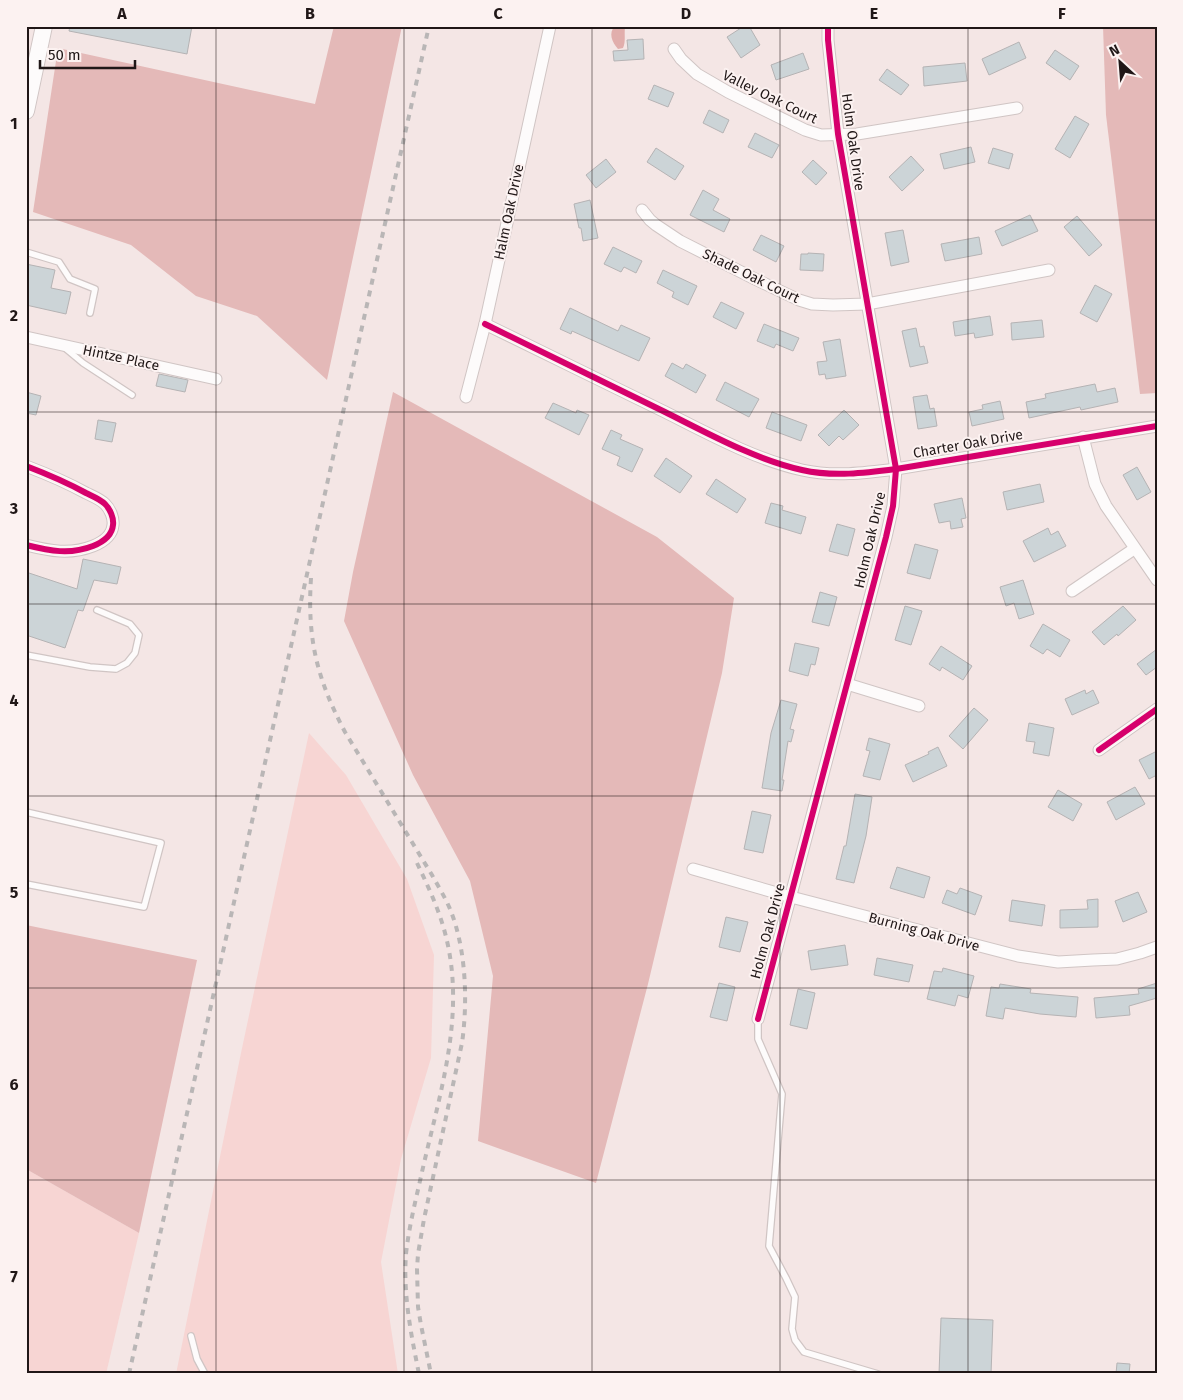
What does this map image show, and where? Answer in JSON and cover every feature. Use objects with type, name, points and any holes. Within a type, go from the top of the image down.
[{"type":"main road","points":[[26,111],[44,26]]},
{"type":"street","name":"Halm Oak Drive","points":[[466,397],[485,324],[550,26]]},
{"type":"street","name":"Holm Oak Drive","points":[[758,1019],[886,537],[893,506],[896,469],[838,134],[828,26]]},
{"type":"street","name":"Valley Oak Court","points":[[674,49],[697,74],[728,92],[805,130],[821,135],[857,134],[1017,108]]},
{"type":"street","name":"Shade Oak Court","points":[[642,210],[650,220],[680,242],[799,300],[812,304],[867,304],[1049,270]]},
{"type":"street","name":"Charter Oak Drive","points":[[485,324],[728,443],[770,461],[803,470],[828,474],[861,474],[896,469],[1157,426]]},
{"type":"street","name":"Hintze Place","points":[[26,337],[216,379]]},
{"type":"street","points":[[1083,437],[1095,484],[1106,506],[1157,580]]},
{"type":"street","points":[[26,466],[64,481],[97,498],[107,505],[112,514],[113,524],[111,534],[102,543],[80,551],[63,552],[26,545]]},
{"type":"street","points":[[1072,591],[1134,549]]},
{"type":"street","points":[[847,684],[919,706]]},
{"type":"street","points":[[1099,750],[1157,710]]},
{"type":"street","name":"Burning Oak Drive","points":[[694,869],[791,897],[1018,956],[1058,962],[1116,959],[1140,953],[1157,946]]},
{"type":"lane","points":[[26,252],[59,262],[70,279],[96,289],[90,313]]},
{"type":"lane","points":[[62,345],[83,363],[132,395]]},
{"type":"lane","points":[[26,655],[90,667],[116,669],[127,663],[135,653],[139,636],[130,624],[97,610]]},
{"type":"lane","points":[[26,812],[161,843],[144,907],[26,884]]},
{"type":"lane","points":[[758,1019],[758,1039],[782,1094],[769,1246],[795,1296],[792,1329],[794,1340],[804,1352],[878,1374]]},
{"type":"lane","points":[[191,1336],[197,1359],[205,1374]]},
{"type":"shaded area","points":[[334,26],[402,26],[327,380],[257,316],[196,296],[131,245],[33,212],[58,48],[315,104]]},
{"type":"shaded area","points":[[615,26],[625,27],[623,48],[618,49],[611,35]]},
{"type":"shaded area","points":[[1103,26],[1157,26],[1157,393],[1140,394],[1106,115]]},
{"type":"shaded area","points":[[393,392],[657,537],[734,598],[722,673],[648,984],[596,1183],[478,1141],[493,976],[470,881],[413,775],[344,621]]},
{"type":"shaded area","points":[[309,733],[346,775],[407,879],[434,955],[431,1058],[401,1159],[381,1262],[398,1374],[176,1374],[241,1053]]},
{"type":"shaded area","points":[[26,925],[197,960],[139,1233],[26,1169]]},
{"type":"shaded area","points":[[26,1169],[139,1233],[106,1374],[26,1374]]},
{"type":"building","points":[[70,26],[192,26],[187,54],[69,31]]},
{"type":"building","points":[[744,26],[749,26],[760,45],[741,58],[727,37]]},
{"type":"building","points":[[643,39],[644,59],[614,61],[613,51],[628,50],[627,40]]},
{"type":"building","points":[[1019,42],[1026,58],[989,75],[982,59]]},
{"type":"building","points":[[1055,50],[1079,66],[1070,80],[1046,63]]},
{"type":"building","points":[[803,53],[809,69],[776,80],[771,65]]},
{"type":"building","points":[[965,63],[967,81],[924,86],[923,67]]},
{"type":"building","points":[[887,69],[909,85],[901,95],[879,80]]},
{"type":"building","points":[[654,85],[674,93],[668,107],[648,99]]},
{"type":"building","points":[[709,110],[729,120],[723,133],[703,123]]},
{"type":"building","points":[[1075,116],[1089,124],[1070,158],[1055,149]]},
{"type":"building","points":[[755,133],[779,145],[772,158],[748,147]]},
{"type":"building","points":[[971,147],[975,162],[944,169],[940,154]]},
{"type":"building","points":[[656,148],[684,166],[675,180],[647,162]]},
{"type":"building","points":[[993,148],[1013,154],[1009,169],[988,163]]},
{"type":"building","points":[[911,156],[924,170],[902,191],[889,177]]},
{"type":"building","points":[[606,159],[616,172],[596,188],[586,175]]},
{"type":"building","points":[[813,160],[827,173],[816,185],[802,172]]},
{"type":"building","points":[[703,190],[719,199],[713,210],[730,219],[724,232],[690,215]]},
{"type":"building","points":[[590,200],[598,238],[583,241],[574,204]]},
{"type":"building","points":[[1030,215],[1038,231],[1002,246],[995,231]]},
{"type":"building","points":[[1077,216],[1102,245],[1089,256],[1064,227]]},
{"type":"building","points":[[903,230],[909,262],[891,266],[885,233]]},
{"type":"building","points":[[761,235],[784,246],[776,262],[753,250]]},
{"type":"building","points":[[979,237],[982,254],[945,261],[941,244]]},
{"type":"building","points":[[613,247],[642,261],[636,273],[624,267],[621,272],[604,264]]},
{"type":"building","points":[[801,254],[824,254],[823,271],[800,270]]},
{"type":"building","points":[[26,264],[55,270],[51,288],[71,292],[66,314],[26,305]]},
{"type":"building","points":[[663,270],[697,286],[688,305],[672,297],[674,292],[657,283]]},
{"type":"building","points":[[1095,285],[1112,294],[1097,322],[1080,313]]},
{"type":"building","points":[[721,302],[744,313],[736,329],[713,317]]},
{"type":"building","points":[[570,308],[618,331],[621,325],[650,338],[639,361],[572,331],[571,334],[560,329]]},
{"type":"building","points":[[990,316],[993,335],[975,338],[974,333],[955,336],[953,322]]},
{"type":"building","points":[[1042,320],[1044,337],[1012,340],[1011,323]]},
{"type":"building","points":[[764,324],[799,338],[793,351],[776,344],[774,348],[757,341]]},
{"type":"building","points":[[916,328],[920,347],[924,346],[928,363],[910,367],[902,331]]},
{"type":"building","points":[[840,339],[846,376],[826,379],[825,374],[819,375],[817,362],[827,361],[823,342]]},
{"type":"building","points":[[672,363],[683,369],[686,364],[706,375],[696,393],[665,376]]},
{"type":"building","points":[[159,374],[188,380],[185,392],[156,386]]},
{"type":"building","points":[[725,382],[759,399],[749,417],[716,400]]},
{"type":"building","points":[[1095,384],[1097,392],[1115,388],[1118,402],[1081,410],[1080,407],[1029,418],[1026,402],[1046,398],[1045,394]]},
{"type":"building","points":[[26,392],[41,396],[36,415],[26,413]]},
{"type":"building","points":[[927,395],[930,409],[934,408],[937,426],[918,429],[913,397]]},
{"type":"building","points":[[1000,401],[1004,419],[972,426],[969,412],[983,409],[982,405]]},
{"type":"building","points":[[553,403],[576,413],[577,410],[589,415],[579,435],[545,418]]},
{"type":"building","points":[[844,410],[859,425],[843,440],[839,436],[829,446],[818,435]]},
{"type":"building","points":[[772,412],[807,425],[801,441],[766,428]]},
{"type":"building","points":[[98,420],[116,423],[112,442],[95,439]]},
{"type":"building","points":[[611,430],[622,435],[620,439],[643,449],[632,472],[617,465],[620,457],[602,449]]},
{"type":"building","points":[[666,458],[692,476],[680,493],[654,476]]},
{"type":"building","points":[[1137,467],[1151,492],[1137,500],[1123,475]]},
{"type":"building","points":[[716,479],[746,499],[737,513],[706,494]]},
{"type":"building","points":[[1040,484],[1044,502],[1007,510],[1003,492]]},
{"type":"building","points":[[962,498],[966,518],[961,519],[963,527],[951,529],[950,521],[939,523],[934,504]]},
{"type":"building","points":[[771,503],[783,506],[782,510],[806,517],[801,534],[765,523]]},
{"type":"building","points":[[837,524],[855,529],[848,556],[829,551]]},
{"type":"building","points":[[1048,528],[1051,535],[1058,531],[1066,546],[1034,562],[1023,541]]},
{"type":"building","points":[[915,544],[938,550],[930,579],[907,573]]},
{"type":"building","points":[[83,559],[121,567],[117,584],[94,580],[83,611],[78,610],[65,648],[26,635],[26,572],[77,589]]},
{"type":"building","points":[[1023,580],[1034,614],[1019,619],[1014,603],[1006,606],[1000,587]]},
{"type":"building","points":[[820,592],[837,597],[829,626],[812,622]]},
{"type":"building","points":[[905,606],[922,611],[911,645],[895,640]]},
{"type":"building","points":[[1123,606],[1136,620],[1118,636],[1117,634],[1104,645],[1092,632]]},
{"type":"building","points":[[1043,624],[1070,640],[1060,657],[1047,649],[1043,654],[1030,646]]},
{"type":"building","points":[[795,643],[819,648],[815,665],[811,664],[808,676],[789,671]]},
{"type":"building","points":[[941,646],[972,666],[963,680],[942,667],[940,671],[929,664]]},
{"type":"building","points":[[1157,649],[1157,667],[1146,675],[1137,664]]},
{"type":"building","points":[[1085,690],[1086,694],[1093,690],[1099,703],[1072,715],[1065,699]]},
{"type":"building","points":[[781,700],[797,704],[790,729],[794,730],[791,742],[788,741],[782,791],[762,788],[771,733]]},
{"type":"building","points":[[974,708],[988,720],[963,749],[949,736]]},
{"type":"building","points":[[1029,723],[1054,728],[1049,756],[1033,753],[1035,742],[1026,741]]},
{"type":"building","points":[[869,738],[890,744],[880,780],[863,776],[870,751],[866,750]]},
{"type":"building","points":[[938,747],[947,766],[913,782],[905,765],[929,754],[928,752]]},
{"type":"building","points":[[1157,751],[1157,775],[1149,779],[1139,760]]},
{"type":"building","points":[[1135,787],[1145,804],[1116,820],[1107,802]]},
{"type":"building","points":[[1058,790],[1082,804],[1073,821],[1048,807]]},
{"type":"building","points":[[855,794],[872,797],[866,836],[854,883],[836,879],[844,846],[846,846]]},
{"type":"building","points":[[752,811],[771,815],[763,853],[744,849]]},
{"type":"building","points":[[897,867],[930,877],[924,898],[890,888]]},
{"type":"building","points":[[960,888],[982,896],[975,915],[942,903],[947,890],[957,894]]},
{"type":"building","points":[[1138,892],[1147,912],[1123,922],[1115,901]]},
{"type":"building","points":[[1098,899],[1098,927],[1060,928],[1060,910],[1088,909],[1087,900]]},
{"type":"building","points":[[1012,900],[1045,905],[1042,926],[1009,921]]},
{"type":"building","points":[[726,917],[748,922],[740,952],[719,947]]},
{"type":"building","points":[[845,945],[848,965],[811,970],[808,951]]},
{"type":"building","points":[[877,958],[913,965],[909,982],[874,975]]},
{"type":"building","points":[[943,968],[974,976],[968,998],[958,995],[955,1006],[927,999],[934,971],[942,972]]},
{"type":"building","points":[[719,983],[735,987],[727,1021],[710,1017]]},
{"type":"building","points":[[1157,983],[1157,998],[1129,1006],[1130,1015],[1096,1018],[1094,998],[1139,994],[1138,989]]},
{"type":"building","points":[[1000,984],[1031,989],[1030,993],[1078,997],[1076,1017],[1040,1014],[1005,1008],[1003,1019],[986,1016],[991,987],[999,988]]},
{"type":"building","points":[[798,989],[815,993],[807,1029],[790,1025]]},
{"type":"building","points":[[941,1318],[993,1320],[991,1374],[939,1374]]},
{"type":"building","points":[[1117,1363],[1130,1364],[1129,1374],[1116,1374]]},
{"type":"railway","points":[[129,1374],[429,26]]},
{"type":"railway","points":[[311,578],[310,600],[313,640],[316,658],[327,694],[345,732],[446,900],[455,924],[462,957],[465,992],[462,1043],[418,1254],[418,1307],[431,1374]]},
{"type":"railway","points":[[417,863],[434,901],[447,941],[452,970],[453,999],[448,1057],[413,1213],[406,1254],[407,1299],[419,1374]]},
{"type":"cycle path","points":[[758,1019],[886,537],[893,506],[896,469],[838,134],[828,26]]},
{"type":"cycle path","points":[[485,324],[732,445],[784,465],[814,472],[849,474],[896,469],[1157,426]]},
{"type":"cycle path","points":[[26,466],[64,482],[101,501],[110,511],[113,522],[111,532],[106,538],[85,549],[60,551],[26,545]]},
{"type":"cycle path","points":[[1099,750],[1157,709]]}]
